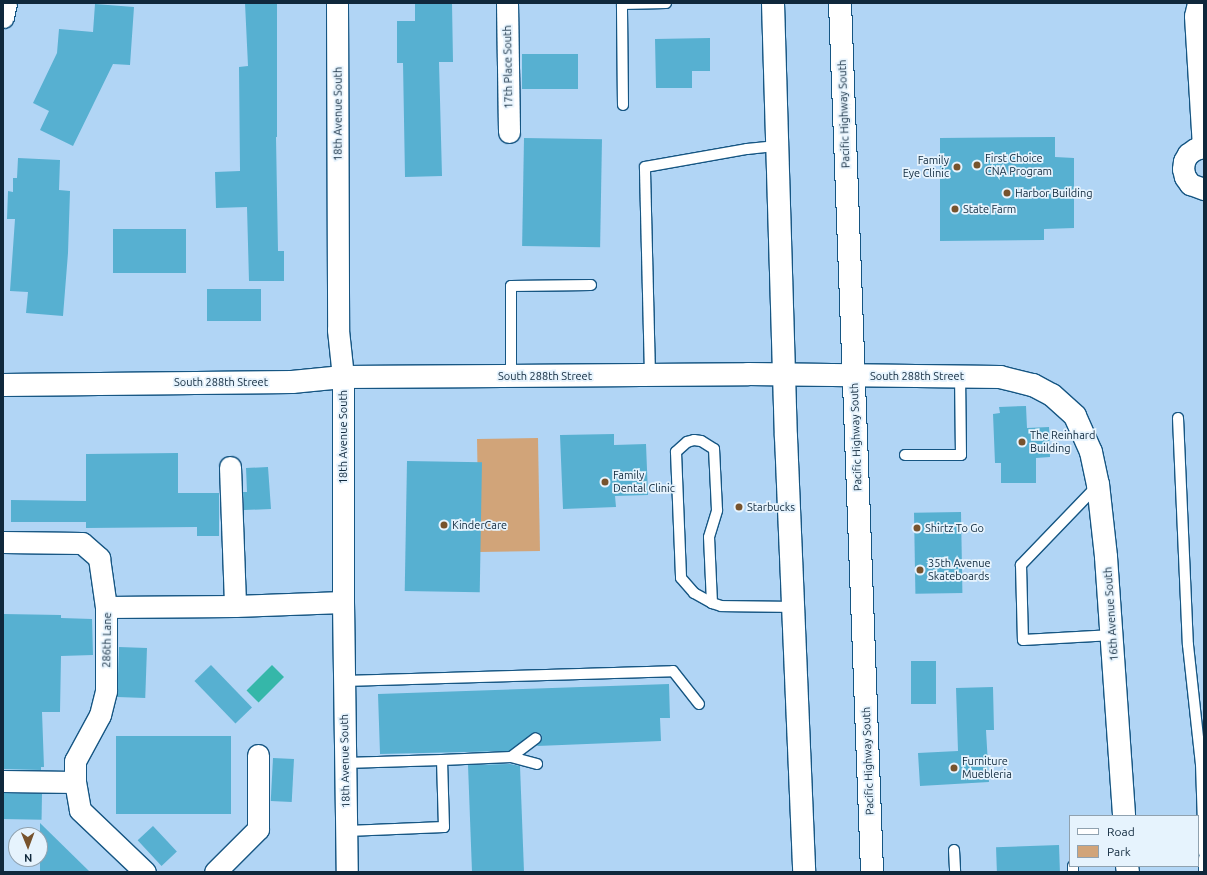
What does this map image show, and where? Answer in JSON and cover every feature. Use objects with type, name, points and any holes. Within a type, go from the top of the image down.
[{"type":"main road","points":[[774,3],[784,374],[804,872]]},
{"type":"main road","name":"Pacific Highway South","points":[[840,3],[872,872]]},
{"type":"main road","name":"South 288th Street","points":[[3,385],[292,382],[343,378],[511,376],[784,374],[1000,377],[1033,385],[1052,395],[1075,416]]},
{"type":"main road","name":"16th Avenue South","points":[[1075,416],[1091,452],[1098,484],[1112,635],[1124,815]]},
{"type":"street","points":[[3,17],[6,3]]},
{"type":"street","name":"18th Avenue South","points":[[337,3],[338,330],[343,378],[342,602],[347,872]]},
{"type":"street","name":"17th Place South","points":[[507,3],[510,132]]},
{"type":"street","points":[[1198,3],[1195,16],[1203,147],[1195,149],[1188,154],[1184,161],[1183,169],[1185,177],[1190,184],[1197,188],[1204,189]]},
{"type":"street","points":[[230,467],[235,606]]},
{"type":"street","points":[[3,542],[82,543],[99,558],[106,607]]},
{"type":"street","name":"286th Lane","points":[[145,872],[80,810],[75,782],[75,761],[100,715],[106,691],[106,607],[235,606],[342,602]]},
{"type":"street","points":[[215,872],[258,829],[258,755]]},
{"type":"street","points":[[3,781],[75,782]]},
{"type":"lane","points":[[623,105],[622,4],[666,3]]},
{"type":"lane","points":[[650,375],[645,167],[747,149],[777,146]]},
{"type":"lane","points":[[511,376],[511,286],[591,285]]},
{"type":"lane","points":[[905,455],[961,454],[960,376]]},
{"type":"lane","points":[[1178,418],[1188,645],[1201,764],[1204,853]]},
{"type":"lane","points":[[712,603],[708,537],[717,510],[714,449],[708,444],[694,440],[687,442],[676,452],[681,578],[694,593],[712,603],[721,606],[794,607]]},
{"type":"lane","points":[[1098,484],[1021,565],[1023,640],[1112,635]]},
{"type":"lane","points":[[344,681],[673,671],[699,704]]},
{"type":"lane","points":[[511,758],[536,738]]},
{"type":"lane","points":[[345,763],[511,758],[537,764]]},
{"type":"lane","points":[[346,830],[444,827],[442,760]]},
{"type":"lane","points":[[954,850],[955,872]]},
{"type":"lane","points":[[1204,858],[1204,872]]},
{"type":"green space","points":[[538,438],[540,551],[479,552],[477,439]]},
{"type":"shaded area","points":[[272,665],[284,677],[259,702],[247,690]]},
{"type":"building","points":[[245,3],[277,3],[276,137],[278,251],[284,251],[284,281],[249,281],[247,207],[216,208],[215,172],[240,171],[239,67],[248,66]]},
{"type":"building","points":[[415,3],[452,3],[453,62],[439,62],[442,176],[405,177],[403,63],[397,63],[397,21],[415,21]]},
{"type":"building","points":[[95,4],[134,7],[130,65],[113,64],[73,146],[40,130],[49,111],[33,103],[57,53],[59,29],[93,32]]},
{"type":"building","points":[[710,38],[710,71],[692,71],[692,88],[656,88],[655,39]]},
{"type":"building","points":[[522,54],[578,54],[578,89],[522,89]]},
{"type":"building","name":"Harbor Building","points":[[1055,137],[1055,157],[1074,158],[1074,228],[1044,229],[1044,240],[940,241],[940,138]]},
{"type":"building","points":[[524,138],[602,139],[600,247],[522,246]]},
{"type":"building","points":[[18,158],[60,160],[59,190],[70,191],[68,253],[63,316],[26,313],[28,292],[10,291],[15,219],[7,219],[8,191],[13,192],[13,178],[17,178]]},
{"type":"building","points":[[113,229],[186,229],[186,273],[113,273]]},
{"type":"building","points":[[207,289],[261,289],[261,321],[207,321]]},
{"type":"building","name":"The Reinhard Building","points":[[1026,406],[1027,428],[1049,427],[1050,457],[1036,458],[1036,483],[1001,483],[1001,463],[995,463],[993,414],[1000,413],[999,407]]},
{"type":"building","name":"Family Dental Clinic","points":[[614,434],[614,445],[646,444],[648,495],[615,496],[616,507],[563,509],[560,435]]},
{"type":"building","points":[[178,453],[178,493],[219,493],[219,536],[197,536],[197,527],[86,528],[86,522],[11,522],[11,500],[86,501],[86,454]]},
{"type":"building","name":"KinderCare","points":[[407,461],[482,462],[480,592],[405,591]]},
{"type":"building","points":[[268,467],[271,509],[244,510],[243,492],[247,492],[246,468]]},
{"type":"building","points":[[961,512],[962,593],[915,594],[914,513]]},
{"type":"building","points":[[3,614],[61,615],[61,618],[92,619],[93,655],[61,656],[60,712],[42,712],[44,767],[41,767],[41,770],[3,769]]},
{"type":"building","points":[[119,647],[147,648],[145,698],[117,697]]},
{"type":"building","points":[[911,661],[936,661],[936,704],[911,704]]},
{"type":"building","points":[[211,665],[252,707],[235,723],[194,681]]},
{"type":"building","points":[[669,684],[670,718],[660,718],[661,741],[537,746],[542,738],[541,734],[536,732],[509,751],[380,754],[378,694]]},
{"type":"building","points":[[993,687],[994,730],[986,730],[989,782],[920,786],[918,753],[958,751],[956,688]]},
{"type":"building","points":[[116,736],[231,736],[231,814],[116,814]]},
{"type":"building","points":[[273,758],[294,759],[292,802],[271,801]]},
{"type":"building","points":[[510,764],[520,766],[524,872],[472,872],[468,765]]},
{"type":"building","points":[[3,793],[42,794],[42,820],[3,819]]},
{"type":"building","points":[[153,826],[177,852],[162,866],[138,840]]},
{"type":"building","points":[[48,831],[90,872],[40,872],[40,867],[48,867]]},
{"type":"building","points":[[1059,845],[1060,872],[997,872],[996,847]]},
{"type":"place","name":"First Choice CNA Program","points":[[977,165]]},
{"type":"place","name":"Family Eye Clinic","points":[[957,167]]},
{"type":"place","name":"Harbor Building","points":[[1007,193]]},
{"type":"place","name":"State Farm","points":[[955,209]]},
{"type":"place","name":"The Reinhard Building","points":[[1022,442]]},
{"type":"place","name":"Family Dental Clinic","points":[[605,482]]},
{"type":"place","name":"Starbucks","points":[[739,507]]},
{"type":"place","name":"KinderCare","points":[[444,525]]},
{"type":"place","name":"Shirtz To Go","points":[[917,528]]},
{"type":"place","name":"35th Avenue Skateboards","points":[[920,570]]},
{"type":"place","name":"Furniture Muebleria","points":[[954,768]]}]
